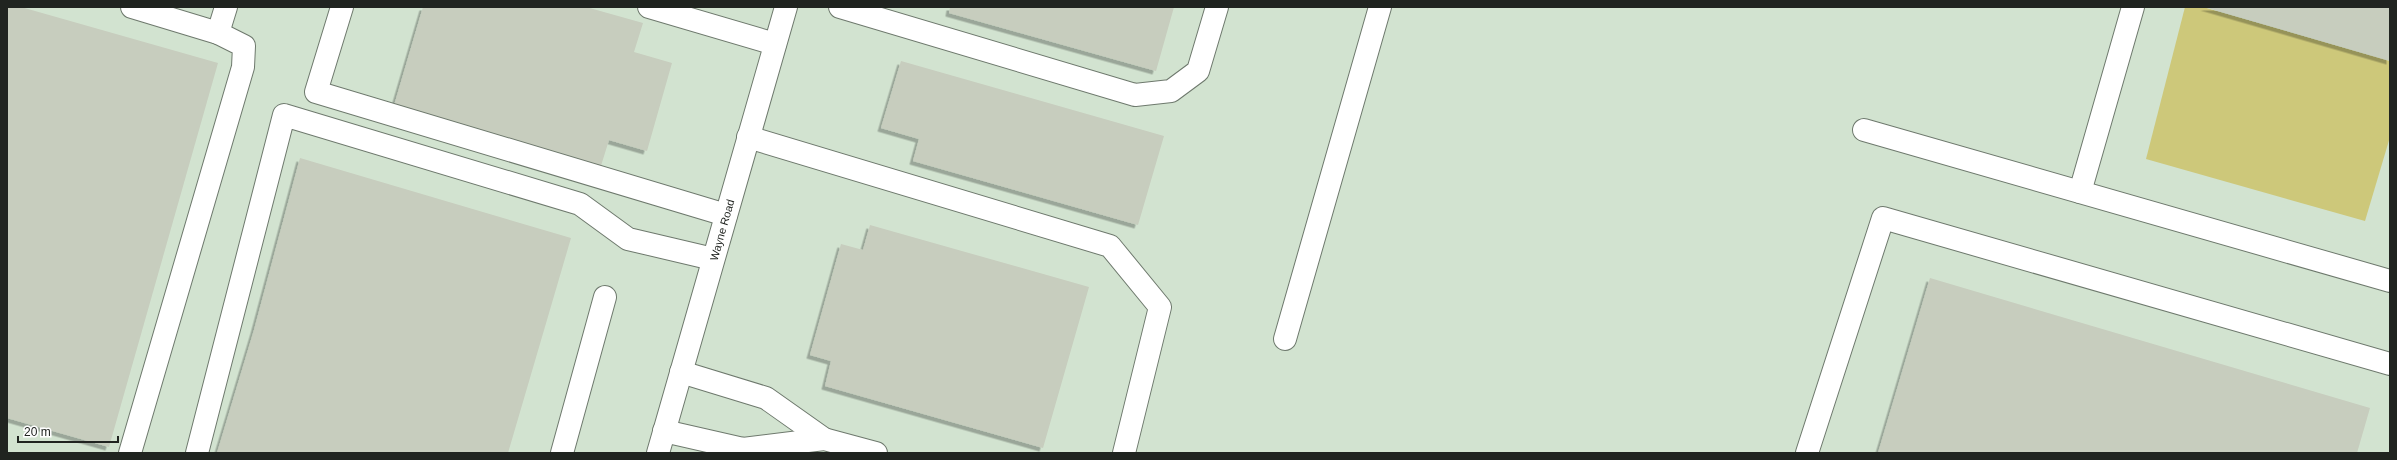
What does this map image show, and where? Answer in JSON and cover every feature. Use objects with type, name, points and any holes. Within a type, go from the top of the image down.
[{"type":"street","points":[[130,453],[243,66],[244,46],[218,33],[132,7]]},
{"type":"street","points":[[218,33],[226,7]]},
{"type":"street","points":[[342,7],[316,92],[726,215]]},
{"type":"street","points":[[650,7],[775,44]]},
{"type":"street","name":"Wayne Road","points":[[658,453],[786,7]]},
{"type":"street","points":[[840,7],[1135,94],[1172,91],[1198,71],[1217,7]]},
{"type":"street","points":[[1285,339],[1380,7]]},
{"type":"street","points":[[2080,192],[2133,7]]},
{"type":"street","points":[[197,453],[284,115],[580,204],[628,239],[713,259]]},
{"type":"street","points":[[1864,130],[2390,281]]},
{"type":"street","points":[[748,138],[1110,246],[1160,307],[1124,453]]},
{"type":"street","points":[[1807,453],[1883,218],[2390,364]]},
{"type":"street","points":[[562,453],[605,297]]},
{"type":"street","points":[[681,372],[766,398],[824,439],[876,453]]},
{"type":"street","points":[[664,431],[743,449],[824,439]]},
{"type":"shaded area","points":[[7,7],[2390,7],[2390,453],[7,453]]},
{"type":"shaded area","points":[[2185,7],[2203,7],[2390,61],[2390,137],[2365,221],[2146,159]]},
{"type":"building","points":[[7,7],[21,7],[218,63],[109,447],[7,418]]},
{"type":"building","points":[[423,7],[586,7],[643,23],[634,52],[672,63],[647,151],[609,140],[600,169],[393,109]]},
{"type":"building","points":[[950,7],[1174,7],[1156,71],[949,13]]},
{"type":"building","points":[[2204,7],[2390,7],[2390,61]]},
{"type":"building","points":[[901,61],[1164,136],[1138,225],[913,161],[919,139],[881,128]]},
{"type":"building","points":[[300,158],[571,238],[508,453],[217,453],[254,330]]},
{"type":"building","points":[[870,225],[1089,287],[1043,448],[825,386],[831,361],[810,355],[841,244],[863,250]]},
{"type":"building","points":[[1930,278],[2370,408],[2357,453],[1878,453]]}]
